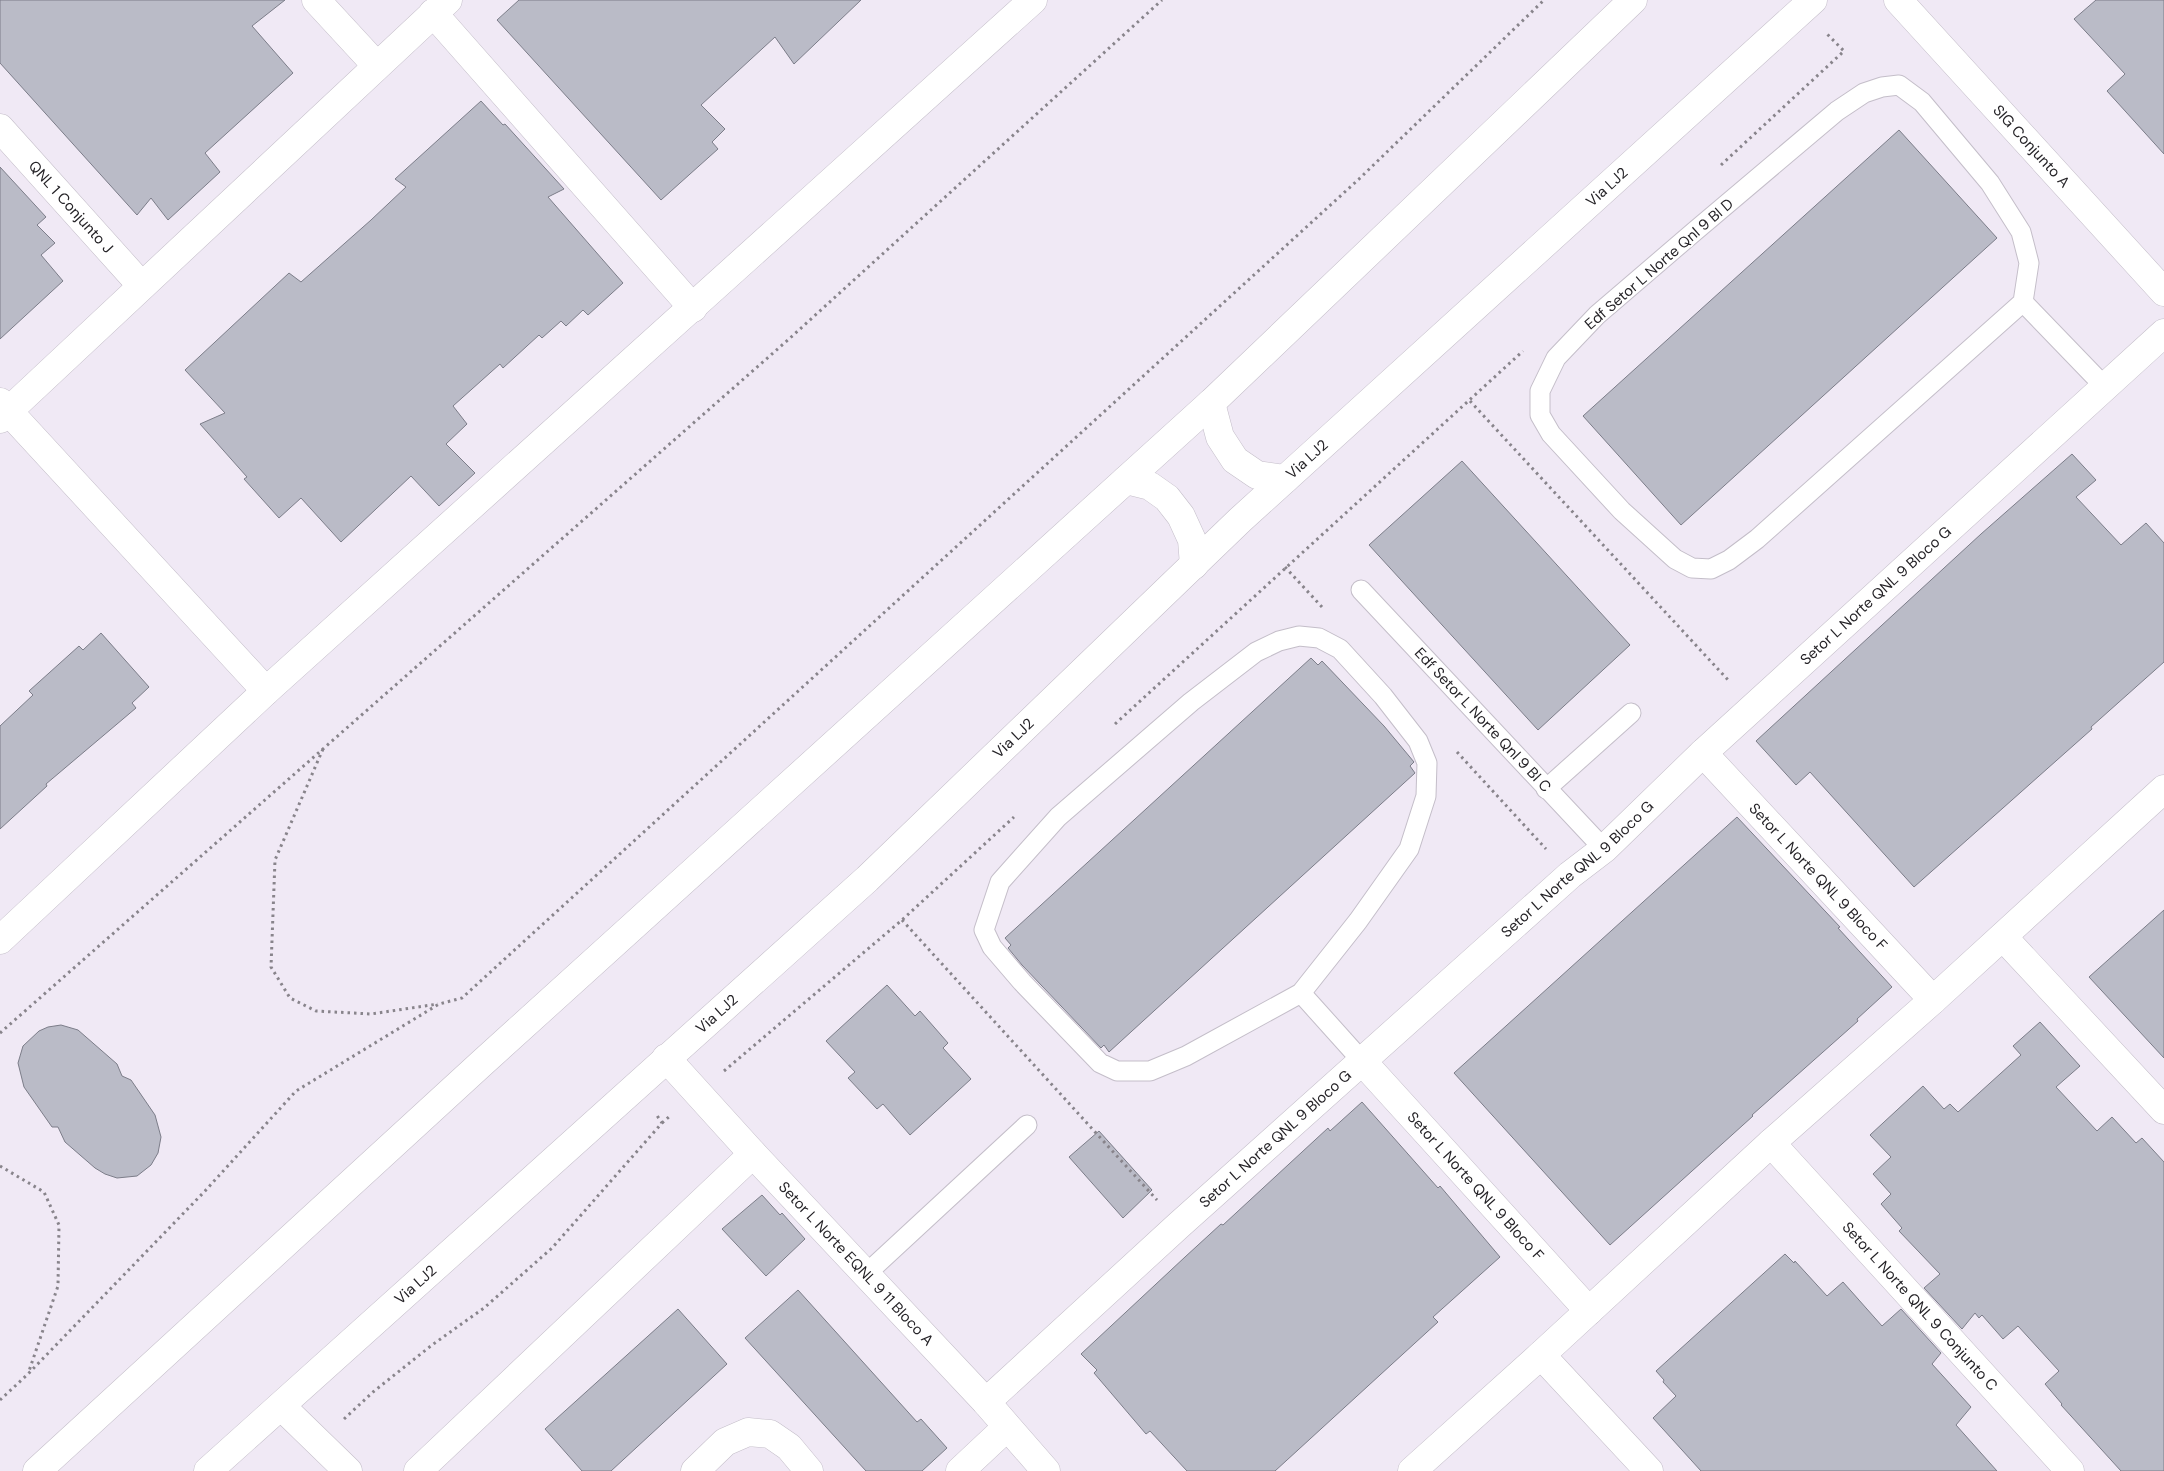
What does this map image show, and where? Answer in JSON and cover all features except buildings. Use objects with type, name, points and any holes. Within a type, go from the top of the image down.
[{"type":"street","points":[[316,0],[376,65]]},
{"type":"street","points":[[0,940],[266,691],[694,308],[1032,0]]},
{"type":"street","points":[[36,1471],[475,1069],[1211,403],[1633,0]]},
{"type":"street","name":"SIG Conjunto A","points":[[1898,0],[2164,292]]},
{"type":"street","name":"Via LJ2","points":[[208,1471],[867,879],[1284,480],[1808,5]]},
{"type":"street","points":[[266,691],[3,411],[440,7],[694,308]]},
{"type":"street","name":"QNL 1 Conjunto J","points":[[0,128],[141,285]]},
{"type":"street","name":"Setor L Norte QNL 9 Bloco G","points":[[986,1402],[1179,1224],[1570,875],[1604,849],[1702,753],[2164,332]]},
{"type":"street","points":[[1211,403],[1220,437],[1234,460],[1257,475],[1284,480]]},
{"type":"street","points":[[1126,480],[1150,486],[1167,498],[1181,516],[1192,540],[1194,565]]},
{"type":"street","name":"Setor L Norte QNL 9 Bloco F","points":[[1702,753],[1933,1000]]},
{"type":"street","points":[[1412,1471],[1771,1143],[2003,937],[2164,789]]},
{"type":"street","points":[[2003,937],[2164,1110]]},
{"type":"street","name":"Setor L Norte EQNL 9 11 Bloco A","points":[[666,1058],[753,1154],[986,1402],[1046,1471]]},
{"type":"street","name":"Setor L Norte QNL 9 Bloco F","points":[[1362,1061],[1589,1311]]},
{"type":"street","name":"Setor L Norte QNL 9 Conjunto C","points":[[1771,1143],[2070,1471]]},
{"type":"street","points":[[418,1471],[753,1154]]},
{"type":"street","points":[[1541,1355],[1649,1471]]},
{"type":"street","points":[[281,1406],[348,1471]]},
{"type":"street","points":[[960,1471],[1007,1427]]},
{"type":"street","points":[[695,1471],[725,1442],[748,1432],[770,1434],[789,1447],[809,1471]]},
{"type":"lane","name":"Edf Setor L Norte Qnl 9 BI D","points":[[1899,85],[1922,102],[1990,184],[2021,232],[2029,263],[2023,302],[1757,539],[1729,560],[1711,569],[1692,568],[1675,559],[1622,511],[1551,434],[1540,415],[1540,391],[1556,358],[1597,315],[1837,111],[1864,92],[1882,87],[1899,85]]},
{"type":"lane","points":[[2023,302],[2105,387]]},
{"type":"lane","name":"Edf Setor L Norte Qnl 9 BI C","points":[[1361,590],[1604,849]]},
{"type":"lane","points":[[1299,636],[1319,638],[1340,649],[1383,696],[1418,741],[1427,763],[1426,796],[1408,849],[1358,921],[1301,993],[1186,1056],[1150,1071],[1117,1071],[1100,1063],[1022,982],[992,947],[984,930],[1000,882],[1058,817],[1191,702],[1256,652],[1279,641],[1299,636]]},
{"type":"lane","points":[[1546,789],[1631,713]]},
{"type":"lane","points":[[1301,993],[1362,1061]]},
{"type":"lane","points":[[866,1274],[1027,1125]]},
{"type":"path","points":[[0,1033],[324,746],[789,339],[1162,0]]},
{"type":"path","points":[[324,746],[275,860],[271,966],[290,998],[316,1011],[370,1014],[439,1004],[462,998],[1344,193],[1544,0]]},
{"type":"path","points":[[1714,172],[1844,51],[1808,5]]},
{"type":"path","points":[[1112,727],[1528,347]]},
{"type":"path","points":[[1470,401],[1754,707]]},
{"type":"path","points":[[319,1442],[373,1392],[432,1345],[484,1308],[552,1248],[662,1123],[902,920],[1018,814]]},
{"type":"path","points":[[902,920],[1179,1224]]},
{"type":"path","points":[[0,1400],[28,1374],[206,1192],[296,1091],[439,1004]]},
{"type":"path","points":[[636,1087],[662,1123]]},
{"type":"path","points":[[0,1166],[44,1192],[59,1225],[58,1286],[28,1374]]}]
